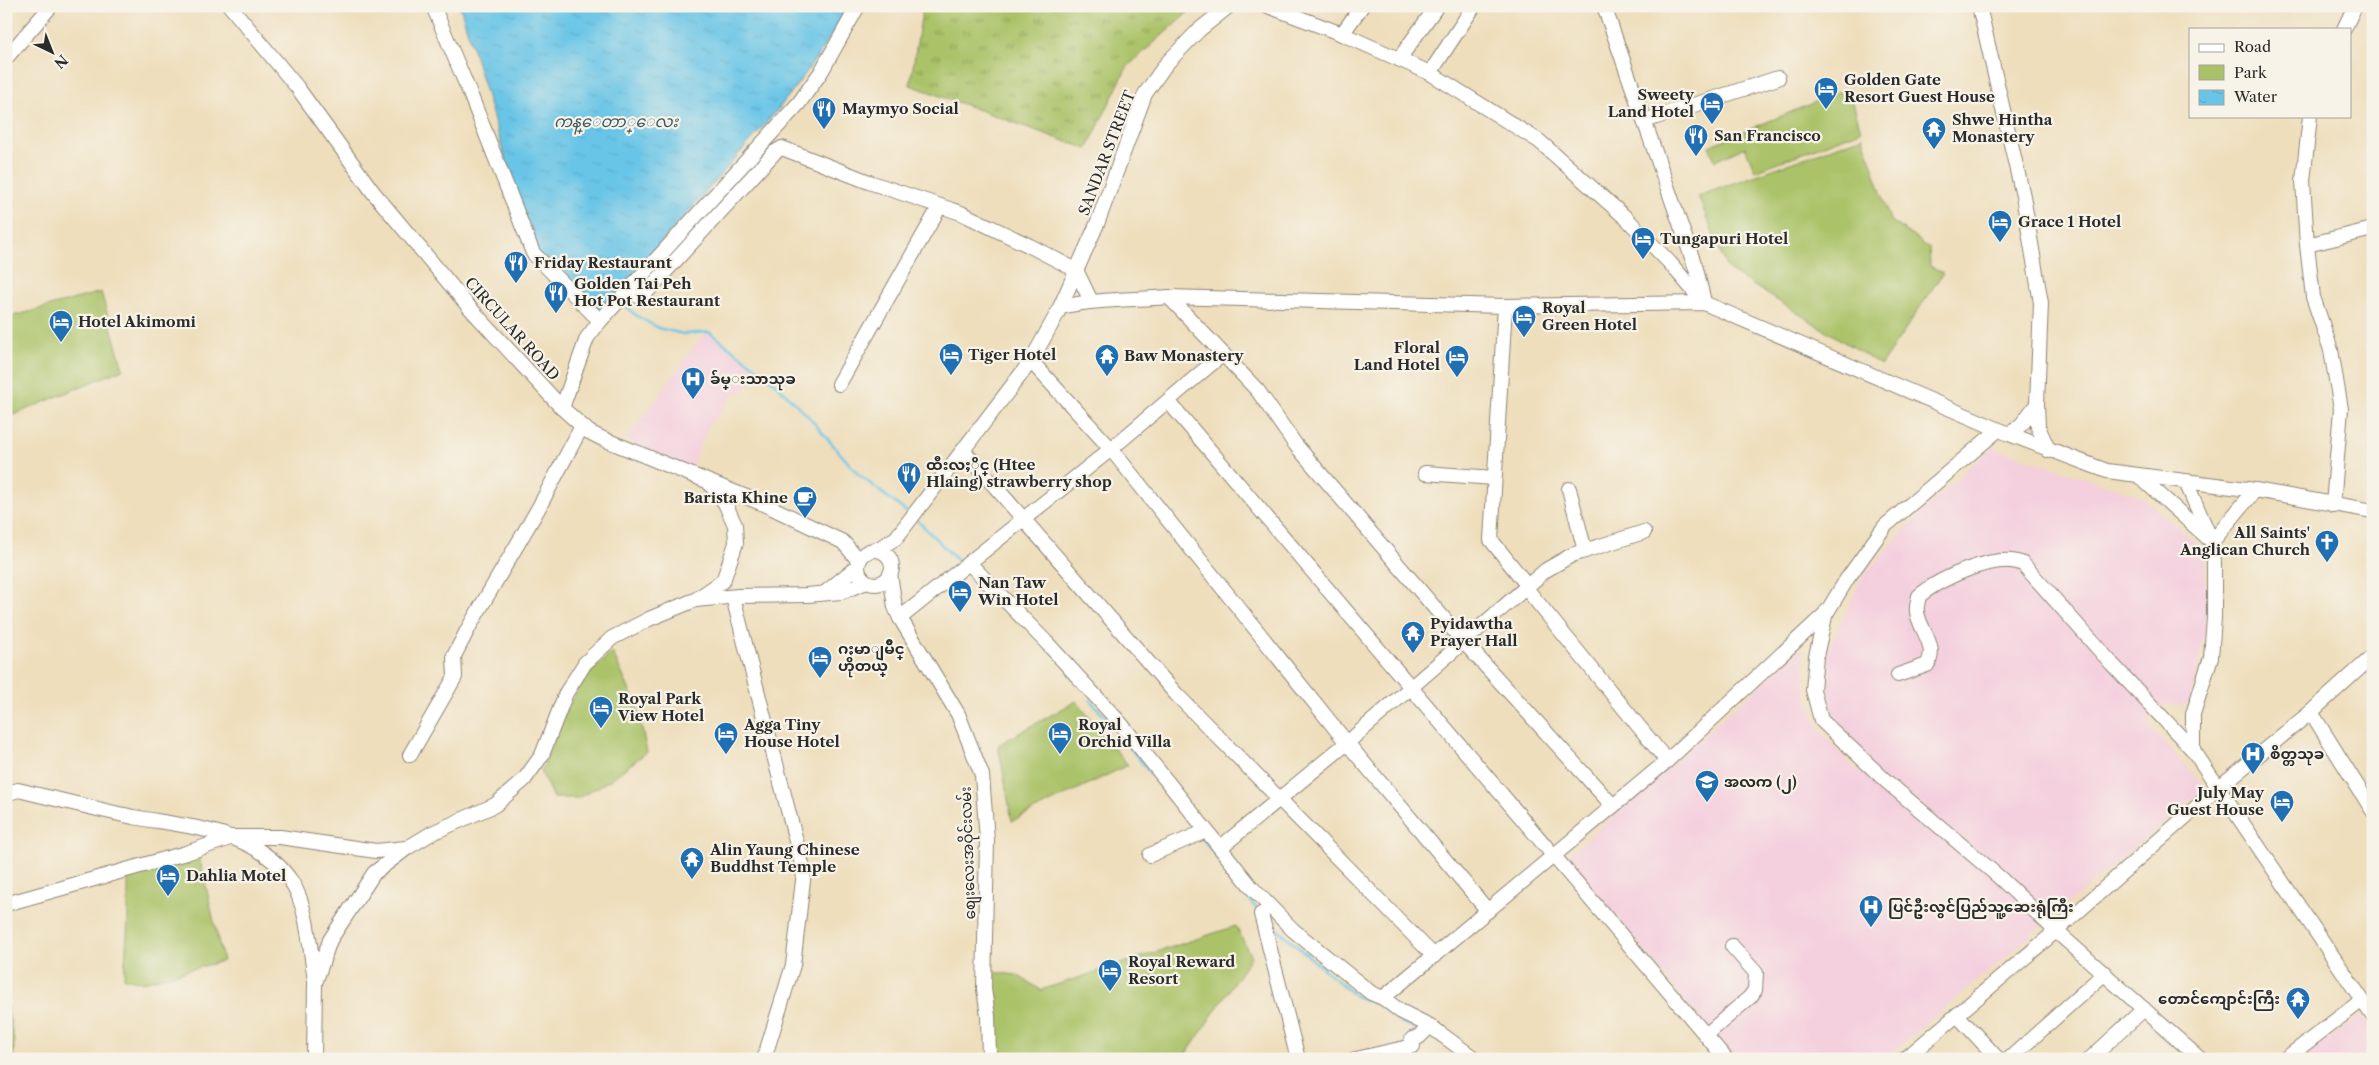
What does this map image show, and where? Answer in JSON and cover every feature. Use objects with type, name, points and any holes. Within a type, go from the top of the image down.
[{"type":"street","points":[[6,58],[51,6]]},
{"type":"street","name":"CIRCULAR ROAD","points":[[230,6],[297,87],[373,192],[469,307],[562,408],[582,426],[600,438],[766,505],[843,542],[859,564]]},
{"type":"street","points":[[433,6],[533,253],[600,321]]},
{"type":"street","points":[[562,408],[587,338],[600,321],[628,293],[798,103],[821,72],[858,6]]},
{"type":"street","name":"SANDAR STREET","points":[[896,538],[1031,361],[1061,308],[1097,224],[1145,94],[1166,64],[1200,30],[1229,6]]},
{"type":"street","points":[[1268,6],[1342,34],[1430,73],[1539,141],[1585,180],[1670,263],[1704,303]]},
{"type":"street","points":[[1342,34],[1362,6]]},
{"type":"street","points":[[1399,59],[1438,6]]},
{"type":"street","points":[[1430,73],[1474,6]]},
{"type":"street","points":[[1604,6],[1696,269],[1704,303]]},
{"type":"street","points":[[1979,6],[2033,246],[2041,303],[2037,404],[2038,427],[2049,451]]},
{"type":"street","points":[[2344,28],[2355,6]]},
{"type":"street","points":[[1644,121],[1778,78]]},
{"type":"street","points":[[2310,118],[2303,182],[2307,245],[2313,297],[2331,350],[2341,409],[2333,505]]},
{"type":"street","points":[[628,293],[642,297],[775,152],[782,148],[869,182],[979,221],[1076,270],[1090,300]]},
{"type":"street","points":[[839,384],[940,206]]},
{"type":"street","points":[[2307,245],[2373,229]]},
{"type":"street","points":[[1061,308],[1090,300],[1116,301],[1169,297],[1504,306],[1704,303],[2003,432],[2049,451],[2107,471],[2255,490],[2373,511]]},
{"type":"street","points":[[1169,297],[1258,391],[1296,444],[1463,641],[1613,806]]},
{"type":"street","points":[[1504,306],[1491,540],[1667,761]]},
{"type":"street","points":[[898,612],[966,566],[1111,449],[1223,354]]},
{"type":"street","points":[[1031,361],[1111,449],[1347,743],[1488,911]]},
{"type":"street","points":[[1168,400],[1726,1059]]},
{"type":"street","points":[[1383,998],[1554,858],[1667,761],[1827,612],[1847,579],[1885,526],[2003,432],[2022,424],[2037,404]]},
{"type":"street","points":[[410,755],[455,677],[454,656],[469,627],[538,509],[582,426]]},
{"type":"street","points":[[964,451],[1025,518],[1176,694],[1434,956]]},
{"type":"street","points":[[1425,473],[1494,478]]},
{"type":"street","points":[[2140,476],[2212,542]]},
{"type":"street","points":[[2186,482],[2212,542],[2214,618],[2211,657],[2193,714],[2193,750]]},
{"type":"street","points":[[315,983],[330,940],[374,872],[407,848],[432,833],[495,805],[524,780],[542,755],[566,693],[585,663],[612,638],[649,619],[695,600],[723,580],[736,543],[735,525],[725,503],[710,483]]},
{"type":"street","points":[[1569,489],[1585,551]]},
{"type":"street","points":[[2212,542],[2255,490]]},
{"type":"street","points":[[1220,847],[1347,743],[1546,570],[1572,555],[1644,532]]},
{"type":"street","points":[[695,600],[733,597],[807,596],[826,592],[841,592],[869,582],[882,582],[890,567],[896,538]]},
{"type":"street","points":[[826,592],[859,564],[867,552],[875,550],[896,538]]},
{"type":"street","points":[[843,542],[885,553],[890,567],[898,612]]},
{"type":"street","points":[[1898,675],[1927,665],[1930,661],[1929,642],[1917,612],[1919,596],[1942,580],[2002,559],[2014,560],[2023,564],[2112,664],[2193,750],[2368,1008],[2285,1059]]},
{"type":"street","points":[[859,564],[859,573],[898,612]]},
{"type":"street","points":[[966,566],[1046,642],[1122,725],[1201,833],[1220,847],[1253,889],[1292,930],[1371,993],[1383,998],[1426,1030],[1475,1059]]},
{"type":"street","points":[[733,597],[804,872],[793,965],[764,1059]]},
{"type":"street","name":"စျေးလေးအဝိုင်းလမ်း","points":[[898,612],[958,714],[982,775],[987,840],[984,989],[988,1016],[989,1059]]},
{"type":"street","points":[[1827,612],[1816,656],[1813,690],[1821,720],[1886,781],[1999,877],[2197,1058]]},
{"type":"street","points":[[1905,1059],[1958,1016],[2218,788],[2311,712],[2373,656]]},
{"type":"street","points":[[2311,712],[2373,811]]},
{"type":"street","points":[[6,794],[18,790],[233,837],[280,837],[376,851],[407,848]]},
{"type":"street","points":[[1150,854],[1201,833]]},
{"type":"street","points":[[6,904],[186,853],[233,837],[273,858],[292,882],[308,933],[315,983],[314,1059]]},
{"type":"street","points":[[1261,914],[1298,1059]]},
{"type":"street","points":[[1706,1034],[1750,997],[1755,990],[1756,973],[1732,946]]},
{"type":"street","points":[[2009,1059],[2105,973]]},
{"type":"street","points":[[2090,1059],[2144,1009]]},
{"type":"street","points":[[1958,1016],[1998,1059]]},
{"type":"street","points":[[1356,1059],[1412,1046],[1412,1039],[1426,1030]]},
{"type":"shaded area","name":"ခ်မ္းသာသုခ","points":[[708,334],[760,373],[740,393],[737,391],[707,428],[691,468],[626,440],[703,335]]},
{"type":"shaded area","points":[[1992,447],[2139,496],[2205,549],[2206,628],[2189,704],[2166,705],[2146,721],[2205,788],[1884,1059],[1732,1059],[1567,857],[1803,647],[1807,699],[1821,731],[1857,772],[1870,761],[1828,710],[1827,652],[1861,579],[1921,512]]},
{"type":"shaded area","points":[[2361,1015],[2373,1031],[2373,1059],[2300,1059]]},
{"type":"green space","points":[[923,6],[1195,6],[1127,67],[1087,149],[910,85]]},
{"type":"green space","name":"Golden Gate Resort Guest House","points":[[1849,88],[1861,131],[1755,171],[1745,147],[1715,161],[1709,146]]},
{"type":"green space","points":[[1863,137],[1890,220],[1929,248],[1930,266],[1943,273],[1881,365],[1727,269],[1698,196]]},
{"type":"green space","name":"Hotel Akimomi","points":[[101,292],[123,369],[6,418],[6,318]]},
{"type":"green space","name":"Royal Park View Hotel","points":[[612,652],[637,706],[647,752],[610,780],[578,798],[553,798],[541,772],[569,704],[586,677]]},
{"type":"green space","name":"Royal Orchid Villa","points":[[1076,701],[1128,765],[1012,821],[998,745]]},
{"type":"green space","name":"Dahlia Motel","points":[[199,856],[223,961],[143,982],[124,978],[128,919],[128,874]]},
{"type":"green space","name":"Royal Reward Resort","points":[[1236,926],[1251,957],[1183,1059],[994,1059],[992,972],[1017,975],[1041,990]]},
{"type":"green space","points":[[6,1000],[14,1041],[13,1059],[6,1059]]},
{"type":"water","name":"ကန္ေတာ္ေလး","points":[[460,6],[848,6],[823,48],[775,113],[599,313],[532,248]]},
{"type":"waterway","points":[[621,303],[637,316],[658,328],[683,334],[709,332],[768,376],[808,416],[858,474],[909,514]]},
{"type":"waterway","points":[[917,520],[961,564]]},
{"type":"waterway","points":[[1090,700],[1117,731],[1195,830]]},
{"type":"waterway","points":[[1202,838],[1258,911]]},
{"type":"waterway","points":[[1269,922],[1355,996],[1379,1005],[1401,1023],[1419,1030]]},
{"type":"waterway","points":[[1428,1034],[1439,1041]]},
{"type":"place","name":"Golden Gate Resort Guest House","points":[[1826,110]]},
{"type":"place","name":"Sweety Land Hotel","points":[[1712,125]]},
{"type":"place","name":"Maymyo Social","points":[[824,130]]},
{"type":"place","name":"Shwe Hintha Monastery","points":[[1934,150]]},
{"type":"place","name":"San Francisco","points":[[1696,157]]},
{"type":"place","name":"Grace 1 Hotel","points":[[2000,243]]},
{"type":"place","name":"Tungapuri Hotel","points":[[1643,260]]},
{"type":"place","name":"Friday Restaurant","points":[[516,284]]},
{"type":"place","name":"Golden Tai Peh Hot Pot Restaurant","points":[[556,314]]},
{"type":"place","name":"Royal Green Hotel","points":[[1524,338]]},
{"type":"place","name":"Hotel Akimomi","points":[[61,343]]},
{"type":"place","name":"Tiger Hotel","points":[[951,376]]},
{"type":"place","name":"Baw Monastery","points":[[1107,377]]},
{"type":"place","name":"Floral Land Hotel","points":[[1457,378]]},
{"type":"place","name":"ခ်မ္းသာသုခ","points":[[693,400]]},
{"type":"place","name":"ထီးလႈိုင္ (Htee Hlaing) strawberry shop","points":[[909,495]]},
{"type":"place","name":"Barista Khine","points":[[805,519]]},
{"type":"place","name":"All Saints' Anglican Church","points":[[2327,563]]},
{"type":"place","name":"Nan Taw Win Hotel","points":[[960,613]]},
{"type":"place","name":"Pyidawtha Prayer Hall","points":[[1413,654]]},
{"type":"place","name":"ဂႏမာျမိဳင္ ဟိုတယ္","points":[[820,679]]},
{"type":"place","name":"Royal Park View Hotel","points":[[601,729]]},
{"type":"place","name":"Agga Tiny House Hotel","points":[[726,755]]},
{"type":"place","name":"Royal Orchid Villa","points":[[1060,755]]},
{"type":"place","name":"စိတ္တသုခ","points":[[2253,775]]},
{"type":"place","name":"အလက (၂)","points":[[1707,803]]},
{"type":"place","name":"July May Guest House","points":[[2282,823]]},
{"type":"place","name":"Alin Yaung Chinese Buddhst Temple","points":[[692,880]]},
{"type":"place","name":"Dahlia Motel","points":[[168,897]]},
{"type":"place","name":"ပြင်ဦးလွင်ပြည်သူ့ဆေးရုံကြီး","points":[[1871,928]]},
{"type":"place","name":"Royal Reward Resort","points":[[1110,992]]},
{"type":"place","name":"တောင်ကျောင်းကြီး","points":[[2298,1020]]}]
